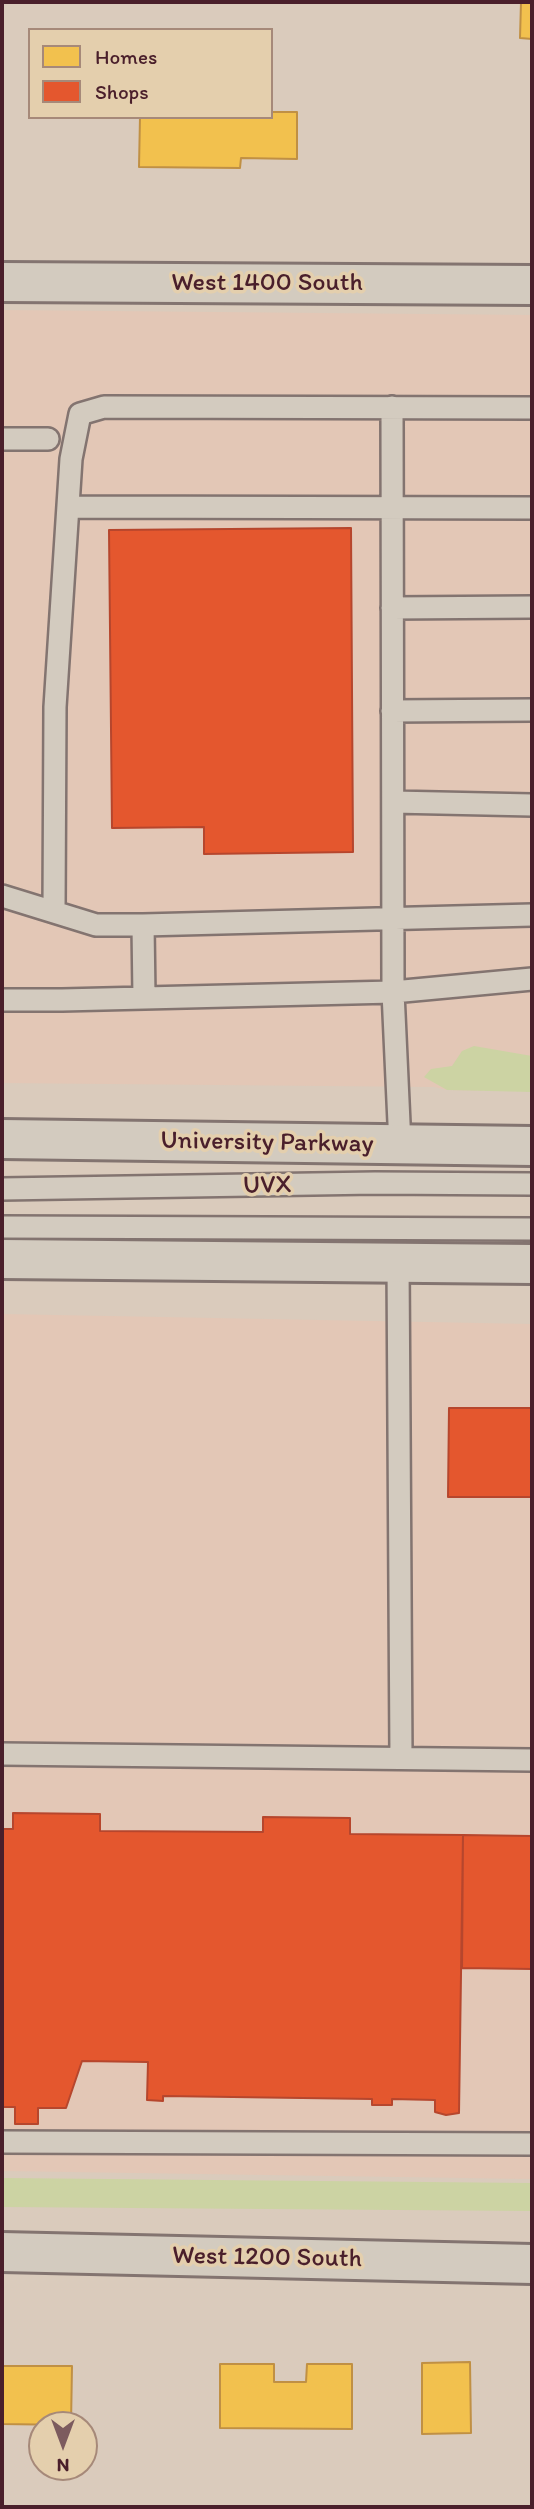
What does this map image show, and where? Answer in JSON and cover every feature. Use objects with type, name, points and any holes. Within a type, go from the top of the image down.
[{"type":"main road","name":"West 1400 South","points":[[2,282],[532,285]]},
{"type":"main road","name":"University Parkway","points":[[2,1139],[532,1146]]},
{"type":"main road","points":[[2,1259],[532,1264]]},
{"type":"main road","name":"West 1200 South","points":[[2,2252],[532,2264]]},
{"type":"lane","points":[[54,911],[55,708],[71,459],[80,414],[104,407],[532,408]]},
{"type":"lane","points":[[392,407],[393,992],[400,1145]]},
{"type":"lane","points":[[2,439],[48,439]]},
{"type":"lane","points":[[68,507],[532,508]]},
{"type":"lane","points":[[393,608],[532,607]]},
{"type":"lane","points":[[393,711],[532,710]]},
{"type":"lane","points":[[393,802],[532,805]]},
{"type":"lane","points":[[2,896],[96,925],[532,915]]},
{"type":"lane","points":[[143,925],[144,997]]},
{"type":"lane","points":[[2,1000],[393,992],[532,979]]},
{"type":"lane","name":"UVX","points":[[2,1189],[375,1183],[532,1184]]},
{"type":"lane","name":"UVX","points":[[2,1227],[532,1229]]},
{"type":"lane","points":[[398,1262],[401,1759]]},
{"type":"lane","points":[[2,1754],[532,1760]]},
{"type":"lane","points":[[2,2143],[532,2144]]},
{"type":"shaded area","points":[[2,310],[532,315],[532,1091],[447,1090],[434,1087],[2,1083]]},
{"type":"shaded area","points":[[2,1314],[532,1324],[532,2179],[2,2171]]},
{"type":"green space","points":[[474,1046],[532,1056],[532,1092],[447,1090],[424,1077],[431,1069],[452,1066],[462,1051]]},
{"type":"green space","points":[[2,2178],[532,2183],[532,2211],[2,2207]]},
{"type":"building: Homes","points":[[521,2],[532,2],[532,39],[520,38]]},
{"type":"building: Homes","points":[[273,112],[297,112],[297,159],[241,158],[240,168],[139,167],[140,119],[273,119]]},
{"type":"building: Homes","points":[[470,2362],[471,2433],[422,2434],[422,2363]]},
{"type":"building: Homes","points":[[220,2364],[274,2364],[274,2382],[306,2382],[307,2364],[352,2364],[352,2429],[220,2428]]},
{"type":"building: Homes","points":[[2,2366],[72,2366],[71,2411],[28,2411],[28,2424],[2,2424]]},
{"type":"building: Shops","points":[[351,528],[353,852],[204,854],[204,827],[112,828],[109,530]]},
{"type":"building: Shops","points":[[449,1408],[532,1408],[532,1497],[448,1497]]},
{"type":"building: Shops","points":[[13,1813],[100,1814],[100,1831],[263,1832],[263,1817],[350,1818],[350,1834],[463,1835],[459,2113],[446,2115],[435,2112],[435,2100],[392,2099],[392,2105],[372,2105],[372,2099],[163,2096],[163,2101],[147,2100],[148,2062],[82,2061],[66,2108],[38,2108],[38,2124],[15,2124],[15,2107],[2,2107],[2,1829],[13,1829]]},
{"type":"building: Shops","points":[[463,1835],[532,1836],[532,1969],[462,1968]]}]
